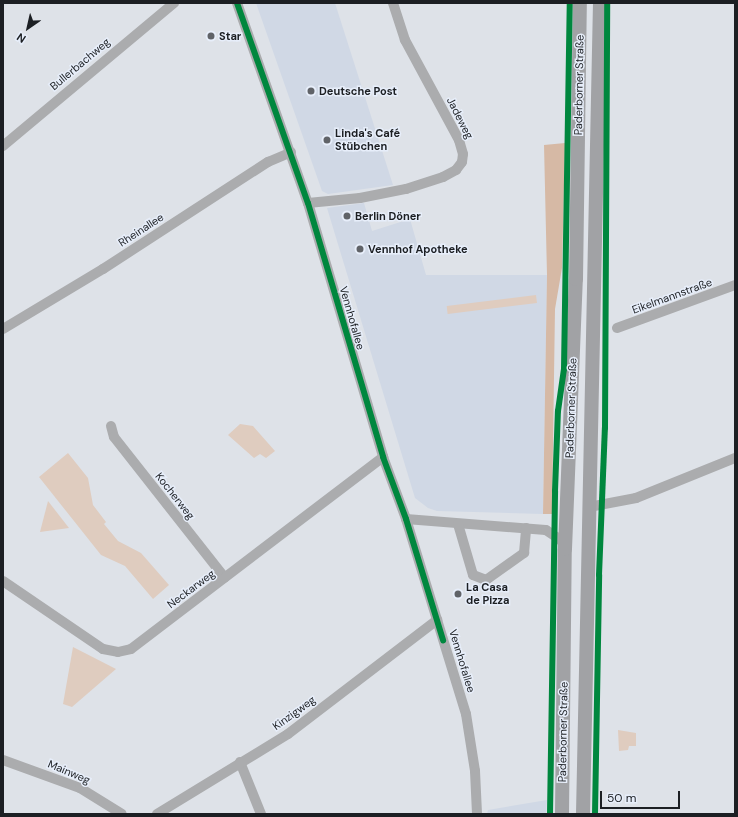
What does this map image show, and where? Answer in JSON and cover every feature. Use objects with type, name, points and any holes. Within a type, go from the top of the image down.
[{"type":"main road","name":"Paderborner Straße","points":[[562,814],[565,549],[576,279],[580,3]]},
{"type":"main road","name":"Paderborner Straße","points":[[583,814],[600,3]]},
{"type":"street","name":"Bullerbachweg","points":[[3,146],[174,3]]},
{"type":"street","name":"Vennhofallee","points":[[237,3],[308,203],[383,457],[406,519],[466,714],[475,771],[477,814]]},
{"type":"street","name":"Jadeweg","points":[[308,203],[360,198],[406,189],[443,177],[456,170],[462,162],[464,154],[459,140],[406,40],[393,3]]},
{"type":"street","name":"Rheinallee","points":[[3,329],[103,269],[268,162],[291,152]]},
{"type":"street","name":"Eikelmannstraße","points":[[617,328],[735,286]]},
{"type":"street","name":"Kocherweg","points":[[110,426],[114,437],[225,578]]},
{"type":"street","name":"Neckarweg","points":[[3,581],[103,649],[118,652],[132,649],[383,457]]},
{"type":"street","points":[[589,507],[636,498],[735,458]]},
{"type":"street","points":[[406,519],[546,530],[561,540],[565,549]]},
{"type":"street","points":[[458,524],[473,575],[486,580],[524,553],[526,528]]},
{"type":"street","name":"Kinzigweg","points":[[157,814],[288,734],[437,620]]},
{"type":"street","name":"Mainweg","points":[[3,760],[80,788],[122,814]]},
{"type":"street","points":[[240,762],[261,814]]},
{"type":"shaded area","points":[[256,3],[335,3],[393,185],[328,194],[322,191]]},
{"type":"shaded area","points":[[565,143],[562,268],[555,309],[552,514],[543,514],[547,275],[544,145]]},
{"type":"shaded area","points":[[364,203],[372,231],[410,219],[426,275],[547,275],[543,514],[437,511],[428,508],[415,498],[327,208]]},
{"type":"shaded area","points":[[536,295],[537,303],[448,314],[447,306]]},
{"type":"shaded area","points":[[240,424],[253,426],[275,451],[266,458],[260,454],[254,458],[228,435]]},
{"type":"shaded area","points":[[68,453],[88,478],[93,505],[106,522],[104,524],[118,541],[141,553],[169,585],[153,599],[125,566],[101,555],[39,477]]},
{"type":"shaded area","points":[[48,501],[69,528],[40,532]]},
{"type":"shaded area","points":[[73,647],[116,669],[72,707],[63,704]]},
{"type":"shaded area","points":[[618,730],[636,733],[636,746],[629,746],[628,750],[619,751]]},
{"type":"shaded area","points":[[547,800],[546,814],[487,814],[488,810]]},
{"type":"cycle path","points":[[237,3],[308,203],[383,457],[406,519],[443,640]]},
{"type":"cycle path","points":[[550,814],[555,491],[558,411],[564,369],[570,3]]},
{"type":"cycle path","points":[[595,814],[599,575],[605,428],[607,3]]},
{"type":"place","name":"Star","points":[[211,36]]},
{"type":"place","name":"Deutsche Post","points":[[311,91]]},
{"type":"place","name":"Linda's Café Stübchen","points":[[327,140]]},
{"type":"place","name":"Berlin Döner","points":[[347,216]]},
{"type":"place","name":"Vennhof Apotheke","points":[[360,249]]},
{"type":"place","name":"La Casa de Pizza","points":[[458,594]]}]
